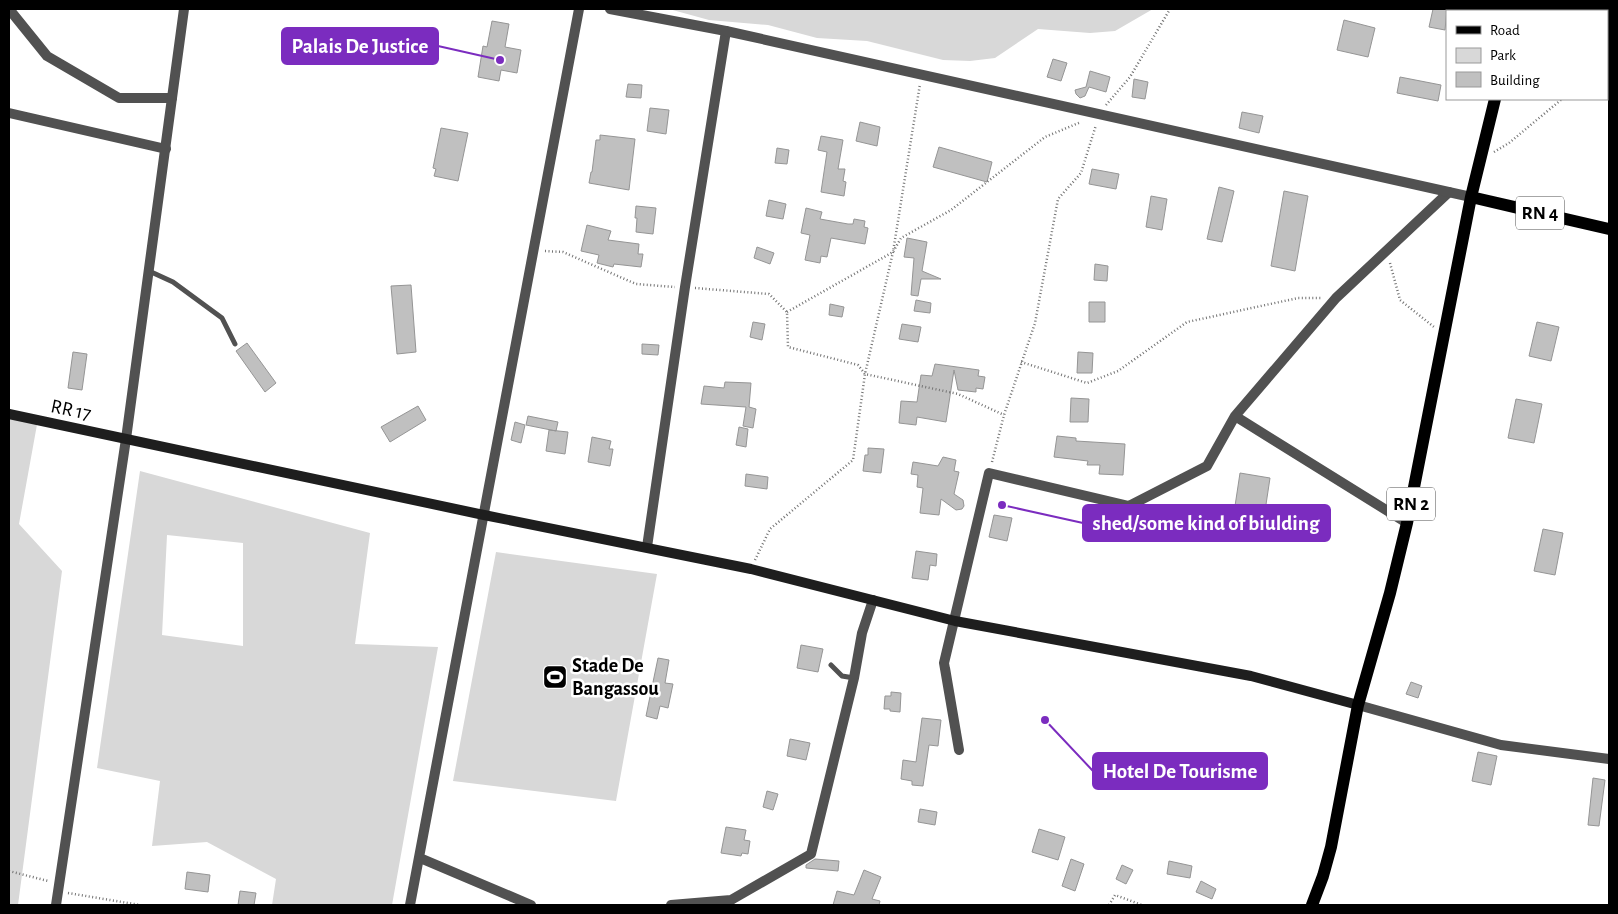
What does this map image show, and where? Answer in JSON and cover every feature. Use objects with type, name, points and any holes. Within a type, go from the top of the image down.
[{"type":"main road","name":"RN 2","points":[[1312,905],[1331,847],[1358,705],[1390,593],[1407,523],[1471,197],[1494,100]]},
{"type":"main road","name":"RN 4","points":[[1471,197],[1609,229]]},
{"type":"main road","name":"RR 17","points":[[9,414],[484,515],[752,568],[955,621],[1251,676],[1358,705]]},
{"type":"street","points":[[9,9],[47,56],[119,98],[172,98]]},
{"type":"street","points":[[56,905],[126,439],[184,9]]},
{"type":"street","points":[[410,905],[579,9]]},
{"type":"street","points":[[610,9],[726,31],[1471,197]]},
{"type":"street","points":[[647,547],[685,287],[726,31]]},
{"type":"street","points":[[9,113],[166,149]]},
{"type":"street","points":[[945,668],[959,750],[944,663],[989,473],[1129,506],[1207,466],[1235,416],[1336,298],[1449,192]]},
{"type":"street","points":[[1235,416],[1407,523]]},
{"type":"street","points":[[671,905],[729,903],[811,854],[854,678],[862,633],[874,600]]},
{"type":"street","points":[[1358,705],[1501,745],[1609,759]]},
{"type":"street","points":[[420,858],[531,905]]},
{"type":"lane","points":[[149,271],[173,282],[222,318],[235,344]]},
{"type":"lane","points":[[830,665],[842,676],[854,678]]},
{"type":"path","points":[[989,473],[1004,415],[1035,323],[1058,199],[1081,173],[1099,114],[1130,77],[1170,9]]},
{"type":"path","points":[[752,568],[770,529],[853,460],[866,374],[893,252],[921,75]]},
{"type":"path","points":[[1481,159],[1509,144],[1561,100]]},
{"type":"path","points":[[787,312],[893,252],[901,238],[951,210],[1045,137],[1099,114]]},
{"type":"path","points":[[534,251],[563,252],[636,284],[770,294],[787,312],[788,347],[858,365],[866,374],[958,394],[1004,415]]},
{"type":"path","points":[[1386,251],[1400,300],[1443,335]]},
{"type":"path","points":[[1021,362],[1087,383],[1118,371],[1187,322],[1298,298],[1336,298]]},
{"type":"path","points":[[9,871],[59,888],[140,905]]},
{"type":"path","points":[[1109,905],[1115,895],[1142,905]]},
{"type":"green space","points":[[669,9],[1153,9],[1115,31],[1090,33],[1038,29],[995,58],[970,61],[943,60],[867,41],[817,38],[768,25],[709,20]]},
{"type":"green space","points":[[9,414],[38,419],[19,524],[62,571],[18,905],[9,905]]},
{"type":"green space","points":[[140,471],[370,533],[355,644],[438,647],[392,905],[272,905],[276,879],[207,842],[152,846],[160,781],[97,768]],"holes":[[[167,535],[243,543],[243,646],[162,635]]]},
{"type":"green space","name":"Stade De Bangassou","points":[[496,552],[657,574],[616,801],[453,781]]},
{"type":"building","points":[[1433,9],[1447,9],[1445,30],[1429,27]]},
{"type":"building","points":[[1344,20],[1375,28],[1368,57],[1337,50]]},
{"type":"building","points":[[492,21],[509,24],[505,47],[521,50],[517,73],[501,70],[499,81],[478,77],[483,46],[487,47]]},
{"type":"building","points":[[1053,59],[1067,63],[1061,81],[1047,77]]},
{"type":"building","points":[[1090,71],[1110,77],[1106,92],[1089,87],[1085,96],[1080,98],[1075,90],[1086,87]]},
{"type":"building","points":[[1400,77],[1441,85],[1438,101],[1397,93]]},
{"type":"building","points":[[1134,79],[1148,82],[1145,99],[1132,97]]},
{"type":"building","points":[[628,84],[642,85],[641,98],[626,97]]},
{"type":"building","points":[[650,108],[669,110],[666,134],[647,131]]},
{"type":"building","points":[[1242,112],[1263,116],[1259,133],[1239,128]]},
{"type":"building","points":[[860,122],[880,127],[877,146],[856,141]]},
{"type":"building","points":[[441,128],[468,133],[458,181],[434,176],[436,169],[433,168]]},
{"type":"building","points":[[600,135],[635,139],[629,190],[589,183],[596,140],[600,140]]},
{"type":"building","points":[[821,136],[843,140],[838,169],[845,169],[843,181],[846,182],[844,196],[821,192],[827,152],[818,150]]},
{"type":"building","points":[[939,147],[992,162],[987,182],[933,167]]},
{"type":"building","points":[[777,148],[789,150],[787,164],[775,163]]},
{"type":"building","points":[[1092,169],[1119,174],[1116,189],[1089,184]]},
{"type":"building","points":[[1219,187],[1234,191],[1222,242],[1207,239]]},
{"type":"building","points":[[1284,191],[1308,196],[1295,271],[1271,266]]},
{"type":"building","points":[[1151,196],[1167,199],[1162,230],[1146,227]]},
{"type":"building","points":[[769,200],[786,204],[783,219],[766,216]]},
{"type":"building","points":[[636,206],[656,208],[653,234],[636,232]]},
{"type":"building","points":[[806,208],[822,212],[820,219],[848,224],[853,224],[854,219],[865,221],[864,227],[868,228],[865,244],[831,238],[827,257],[821,256],[820,263],[805,260],[810,235],[801,233]]},
{"type":"building","points":[[587,225],[611,231],[608,240],[639,244],[638,254],[643,254],[641,267],[614,264],[613,267],[597,263],[599,255],[581,251]]},
{"type":"building","points":[[907,238],[927,242],[922,271],[941,279],[921,279],[918,296],[911,295],[914,258],[904,257]]},
{"type":"building","points":[[757,247],[774,253],[770,264],[754,258]]},
{"type":"building","points":[[1095,264],[1108,266],[1107,281],[1094,280]]},
{"type":"building","points":[[411,285],[416,352],[397,354],[391,286]]},
{"type":"building","points":[[916,300],[931,303],[930,313],[914,311]]},
{"type":"building","points":[[1089,302],[1105,302],[1105,322],[1089,322]]},
{"type":"building","points":[[830,304],[844,307],[842,317],[829,315]]},
{"type":"building","points":[[753,322],[765,324],[762,340],[750,337]]},
{"type":"building","points":[[1537,322],[1559,327],[1551,361],[1529,356]]},
{"type":"building","points":[[902,324],[921,327],[918,342],[899,339]]},
{"type":"building","points":[[247,343],[276,383],[265,392],[236,351]]},
{"type":"building","points":[[642,344],[659,345],[658,355],[642,354]]},
{"type":"building","points":[[73,352],[87,354],[82,390],[68,388]]},
{"type":"building","points":[[1078,352],[1093,353],[1092,373],[1077,373]]},
{"type":"building","points":[[935,364],[979,370],[978,376],[985,377],[983,389],[976,388],[976,392],[958,390],[954,370],[946,422],[917,417],[916,425],[899,423],[901,401],[917,402],[921,375],[932,376]]},
{"type":"building","points":[[725,382],[751,383],[749,407],[756,409],[753,428],[743,426],[746,407],[701,404],[704,386],[724,388]]},
{"type":"building","points":[[1071,398],[1089,399],[1088,422],[1070,422]]},
{"type":"building","points":[[1516,399],[1542,404],[1534,443],[1508,438]]},
{"type":"building","points":[[418,406],[426,420],[390,442],[381,427]]},
{"type":"building","points":[[528,416],[558,422],[556,431],[526,425]]},
{"type":"building","points":[[515,422],[525,425],[521,443],[511,440]]},
{"type":"building","points":[[739,427],[748,429],[746,447],[736,445]]},
{"type":"building","points":[[549,430],[568,432],[565,454],[546,451]]},
{"type":"building","points":[[1057,436],[1076,438],[1076,441],[1125,444],[1123,475],[1099,474],[1100,465],[1087,465],[1088,461],[1054,457]]},
{"type":"building","points":[[592,437],[611,441],[609,449],[613,449],[610,466],[588,462]]},
{"type":"building","points":[[868,448],[884,449],[881,473],[863,471]]},
{"type":"building","points":[[943,457],[956,460],[954,471],[959,472],[954,494],[963,500],[964,506],[962,509],[956,510],[941,499],[939,515],[920,513],[923,488],[917,487],[918,475],[911,474],[913,462],[938,466]]},
{"type":"building","points":[[1240,473],[1270,478],[1265,511],[1235,506]]},
{"type":"building","points":[[746,474],[768,477],[767,489],[745,486]]},
{"type":"building","points":[[994,515],[1012,518],[1007,541],[989,537]]},
{"type":"building","points":[[1543,529],[1563,533],[1555,575],[1534,571]]},
{"type":"building","points":[[916,551],[937,554],[936,566],[930,565],[928,580],[912,578]]},
{"type":"building","points":[[801,645],[823,649],[818,672],[797,668]]},
{"type":"building","points":[[658,658],[669,660],[665,683],[673,684],[668,708],[660,706],[657,719],[646,716]]},
{"type":"building","points":[[1411,682],[1422,686],[1418,698],[1406,694]]},
{"type":"building","points":[[891,692],[901,693],[900,712],[884,709],[885,696],[891,696]]},
{"type":"building","points":[[922,718],[941,720],[938,746],[929,745],[923,786],[912,785],[912,781],[901,779],[903,760],[916,762]]},
{"type":"building","points":[[790,739],[810,743],[806,760],[787,756]]},
{"type":"building","points":[[1478,752],[1497,756],[1491,785],[1472,781]]},
{"type":"building","points":[[1593,778],[1605,780],[1599,826],[1588,825]]},
{"type":"building","points":[[767,791],[778,794],[773,810],[763,807]]},
{"type":"building","points":[[920,809],[937,812],[935,825],[918,822]]},
{"type":"building","points":[[726,827],[746,830],[744,840],[750,841],[748,854],[742,853],[741,856],[721,853]]},
{"type":"building","points":[[1039,829],[1065,837],[1058,860],[1032,852]]},
{"type":"building","points":[[815,859],[839,861],[838,871],[806,868],[806,865]]},
{"type":"building","points":[[1071,859],[1084,864],[1075,891],[1062,886]]},
{"type":"building","points":[[1169,861],[1192,866],[1190,878],[1167,874]]},
{"type":"building","points":[[1122,865],[1133,870],[1126,884],[1116,879]]},
{"type":"building","points":[[864,870],[881,877],[872,899],[880,901],[879,905],[833,905],[837,891],[854,895]]},
{"type":"building","points":[[187,872],[210,875],[208,892],[185,889]]},
{"type":"building","points":[[1201,881],[1216,889],[1212,899],[1196,892]]},
{"type":"building","points":[[240,891],[256,893],[254,905],[238,905]]},
{"type":"place","name":"Palais De Justice","points":[[500,60]]},
{"type":"place","name":"shed/some kind of biulding","points":[[1002,505]]},
{"type":"place","name":"Stade De Bangassou","points":[[555,677]]},
{"type":"place","name":"Hotel De Tourisme","points":[[1045,720]]}]
